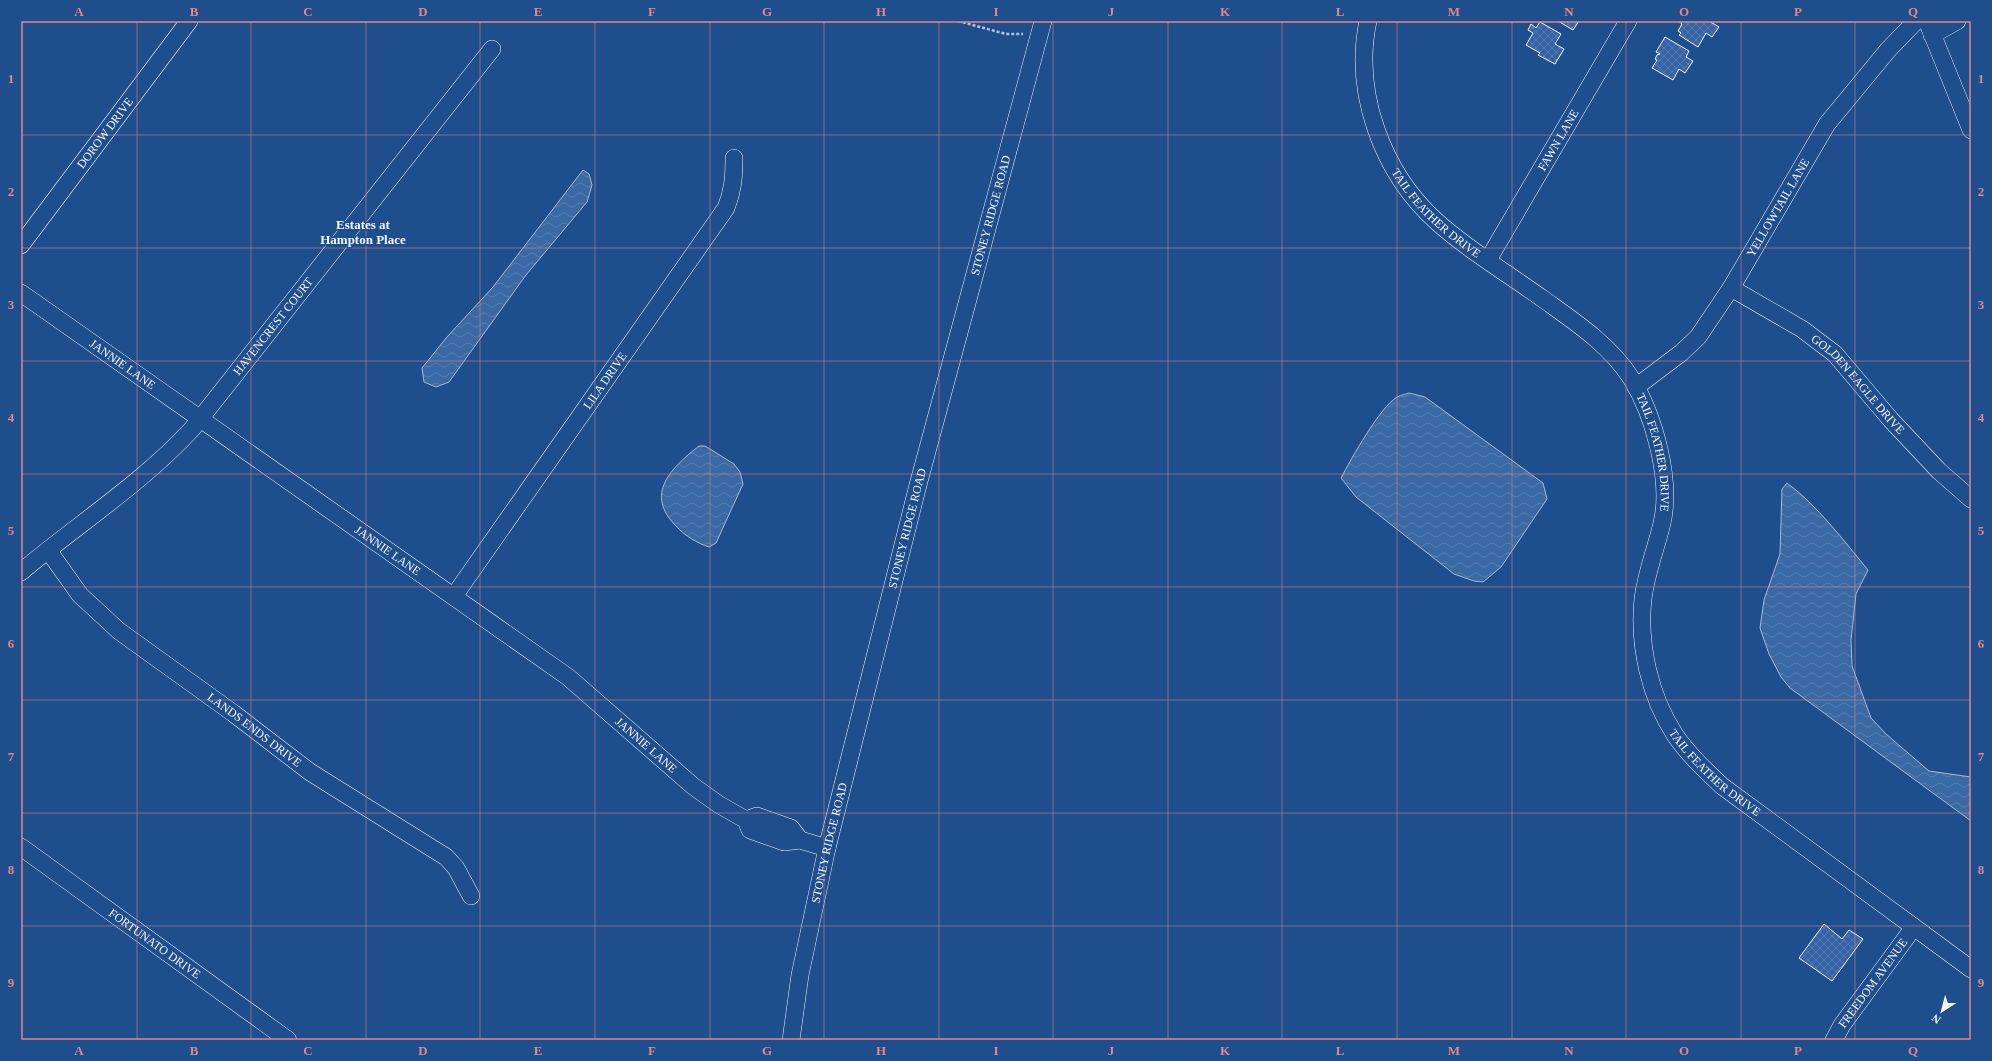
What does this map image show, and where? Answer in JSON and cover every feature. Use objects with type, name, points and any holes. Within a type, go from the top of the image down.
[{"type":"street","name":"DOROW DRIVE","points":[[21,245],[189,21]]},
{"type":"street","name":"TAIL FEATHER DRIVE","points":[[1368,21],[1364,48],[1364,78],[1373,121],[1381,144],[1402,179],[1429,214],[1488,260],[1598,340],[1616,359],[1636,388],[1652,422],[1660,460],[1665,505],[1663,522],[1644,599],[1643,637],[1650,678],[1667,721],[1674,733],[1690,755],[1722,786],[1971,969]]},
{"type":"street","name":"FAWN LANE","points":[[1488,260],[1628,21]]},
{"type":"street","name":"YELLOWTAIL LANE","points":[[1636,388],[1689,346],[1711,319],[1731,288],[1827,124],[1888,50],[1916,21]]},
{"type":"street","points":[[1958,21],[1930,28],[1971,130]]},
{"type":"street","name":"STONEY RIDGE ROAD","points":[[791,1040],[800,975],[827,848],[920,477],[1041,28]]},
{"type":"street","name":"HAVENCREST COURT","points":[[21,572],[158,463],[200,419],[492,49]]},
{"type":"street","name":"LILA DRIVE","points":[[454,596],[726,208],[732,193],[734,158]]},
{"type":"street","name":"GOLDEN EAGLE DRIVE","points":[[1731,288],[1802,329],[1836,354],[1904,434],[1939,470],[1971,499]]},
{"type":"street","name":"JANNIE LANE","points":[[21,292],[454,596],[586,692],[702,793],[746,820],[758,816],[791,828],[800,840],[827,848]]},
{"type":"street","name":"LANDS ENDS DRIVE","points":[[48,550],[80,595],[119,632],[233,712],[310,772],[446,857],[456,868],[471,896]]},
{"type":"street","name":"FORTUNATO DRIVE","points":[[21,846],[288,1040]]},
{"type":"street","name":"FREEDOM AVENUE","points":[[1834,1040],[1842,1025],[1914,927]]},
{"type":"path","points":[[958,21],[1006,34],[1041,28]]},
{"type":"water","points":[[583,170],[589,174],[592,185],[587,202],[526,275],[449,382],[436,387],[424,382],[422,368],[447,337],[493,287]]},
{"type":"water","points":[[1409,393],[1425,397],[1543,483],[1547,499],[1501,567],[1483,582],[1474,581],[1454,574],[1356,497],[1341,478],[1366,434],[1382,411],[1397,397]]},
{"type":"water","points":[[699,446],[705,446],[734,464],[740,472],[743,484],[716,543],[709,547],[691,539],[683,533],[667,514],[662,503],[662,492],[665,482],[679,463]]},
{"type":"water","points":[[1787,483],[1809,502],[1868,570],[1856,594],[1851,640],[1852,666],[1871,718],[1886,734],[1929,771],[1971,777],[1971,821],[1790,688],[1781,677],[1769,654],[1760,628],[1764,600],[1780,554],[1782,489]]},
{"type":"building","points":[[1558,21],[1579,21],[1573,30]]},
{"type":"building","points":[[1678,21],[1709,21],[1719,27],[1712,37],[1706,33],[1698,47],[1679,35],[1681,33],[1678,31],[1682,24]]},
{"type":"building","points":[[1540,22],[1561,34],[1555,44],[1564,49],[1555,64],[1538,55],[1540,53],[1526,45],[1533,33],[1528,30],[1531,24],[1536,28]]},
{"type":"building","points":[[1665,37],[1689,51],[1686,57],[1693,61],[1685,73],[1679,69],[1673,80],[1652,68],[1657,60],[1655,59],[1657,55],[1660,54],[1656,52]]},
{"type":"building","points":[[1824,924],[1842,939],[1849,930],[1863,939],[1832,981],[1799,958]]},
{"type":"district","name":"Estates at Hampton Place","points":[[363,232]]}]
